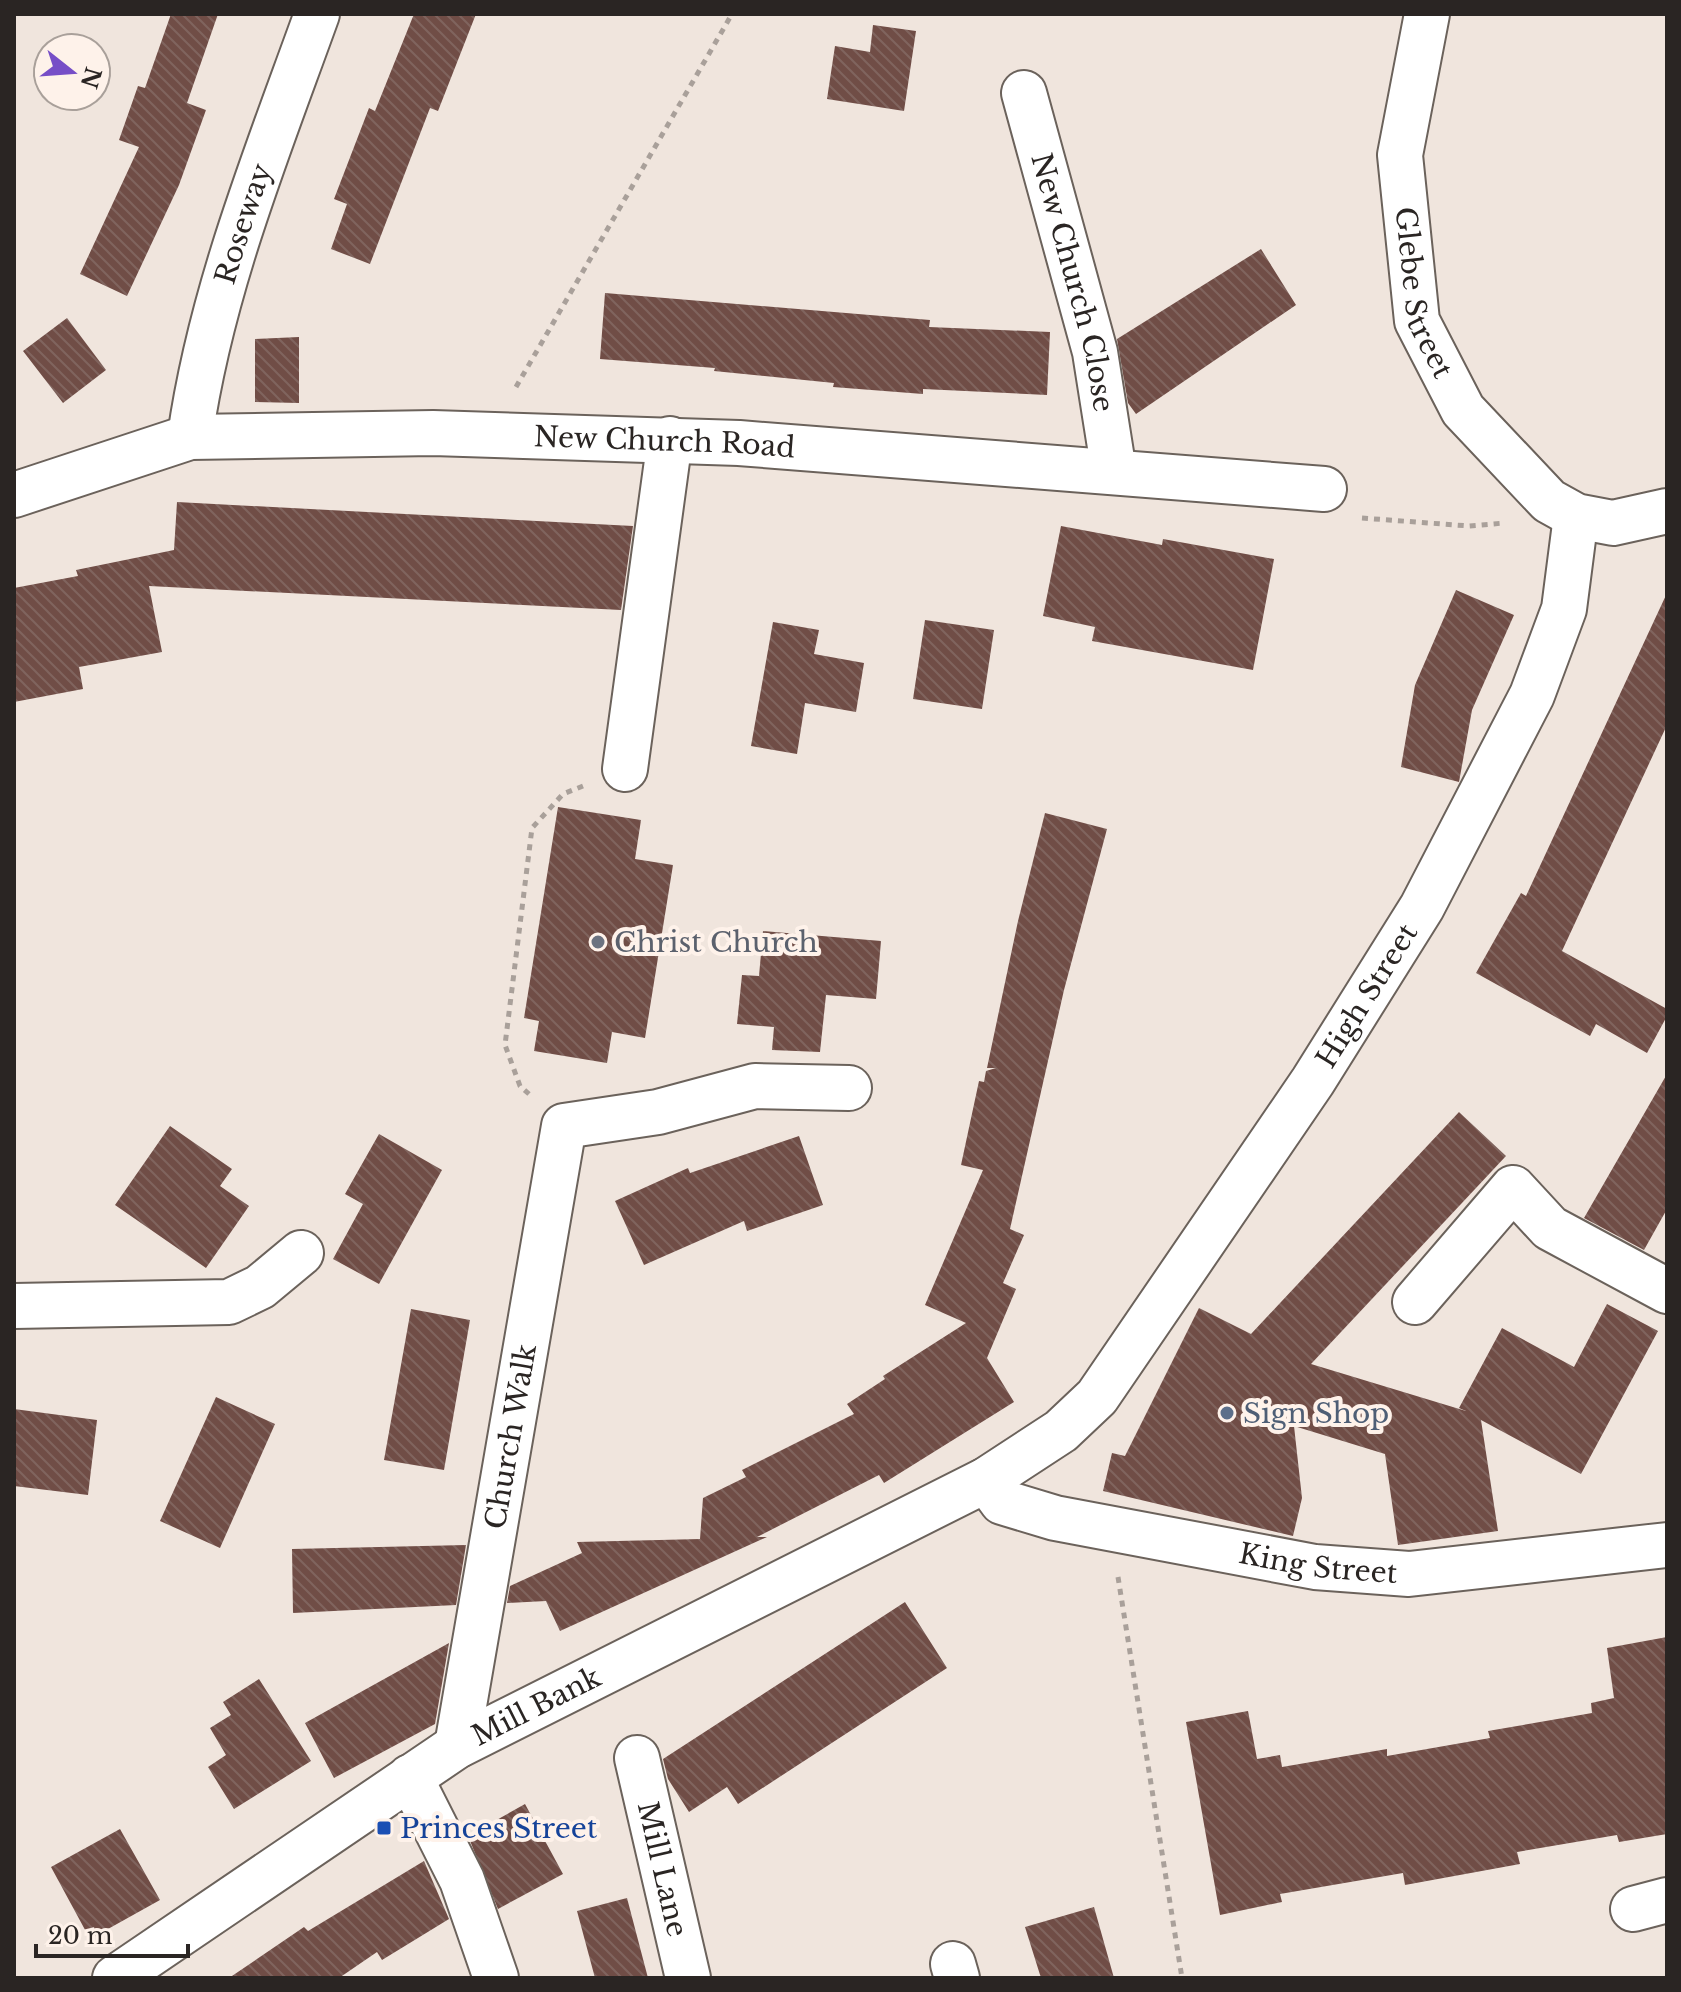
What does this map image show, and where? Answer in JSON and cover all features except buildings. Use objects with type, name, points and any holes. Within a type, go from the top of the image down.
[{"type":"street","name":"Roseway","points":[[190,437],[216,307],[317,14]]},
{"type":"street","name":"Glebe Street","points":[[1427,14],[1400,155],[1417,321],[1463,410],[1549,501],[1576,516]]},
{"type":"street","name":"New Church Close","points":[[1024,93],[1095,352],[1114,472]]},
{"type":"street","name":"New Church Road","points":[[14,495],[190,437],[494,435],[670,439],[1324,489]]},
{"type":"street","points":[[625,769],[670,439]]},
{"type":"street","points":[[1576,516],[1613,523],[1667,511]]},
{"type":"street","name":"High Street","points":[[986,1480],[1061,1431],[1097,1397],[1296,1107],[1422,907],[1532,695],[1564,609],[1576,516]]},
{"type":"street","points":[[564,1126],[658,1112],[755,1086],[849,1088]]},
{"type":"street","name":"Church Walk","points":[[457,1746],[564,1126]]},
{"type":"street","points":[[1415,1302],[1513,1188],[1550,1228],[1667,1291]]},
{"type":"street","points":[[34,1305],[229,1302],[260,1287],[301,1253]]},
{"type":"street","name":"King Street","points":[[986,1480],[1002,1502],[1055,1518],[1315,1567],[1409,1574],[1667,1545]]},
{"type":"street","name":"Mill Bank","points":[[115,1978],[457,1746],[986,1480]]},
{"type":"street","name":"Mill Lane","points":[[637,1758],[688,1978]]},
{"type":"street","points":[[410,1777],[462,1880],[496,1978]]},
{"type":"path","points":[[494,435],[547,330],[732,14]]},
{"type":"path","points":[[1324,489],[1344,517],[1469,526],[1576,516]]},
{"type":"path","points":[[564,1126],[520,1086],[505,1045],[532,828],[563,794],[625,769]]},
{"type":"path","points":[[1111,1529],[1182,1978]]},
{"type":"place","name":"Christ Church","points":[[598,942]]},
{"type":"place","name":"Sign Shop","points":[[1227,1413]]},
{"type":"place","name":"Princes Street","points":[[384,1828]]}]
